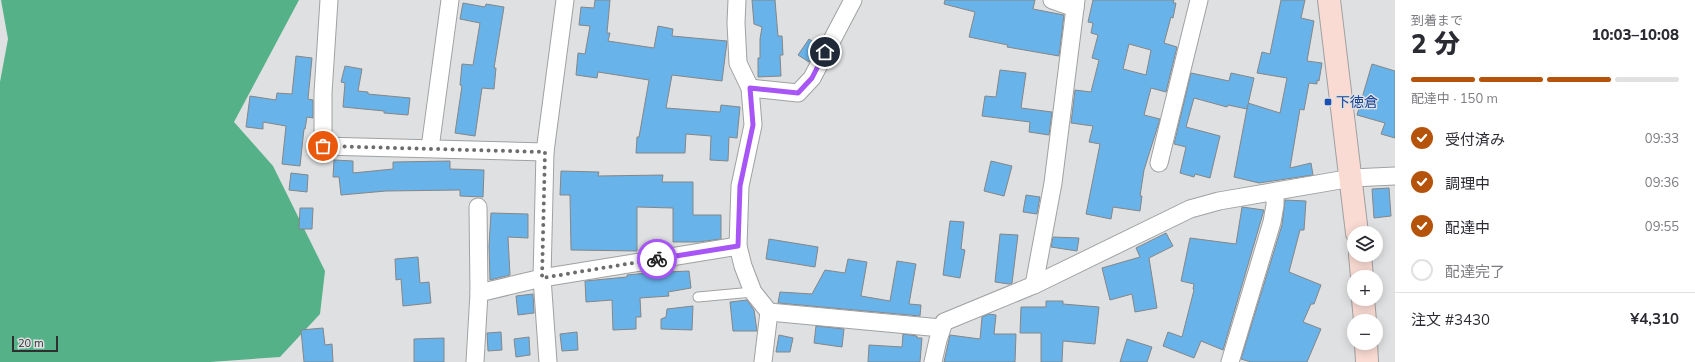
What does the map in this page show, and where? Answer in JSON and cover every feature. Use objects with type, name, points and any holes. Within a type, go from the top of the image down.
[{"type":"main road","points":[[1329,0],[1352,178],[1356,226]]},
{"type":"main road","points":[[1366,350],[1367,362]]},
{"type":"street","points":[[329,0],[323,93],[323,146],[545,152]]},
{"type":"street","points":[[430,148],[450,0]]},
{"type":"street","points":[[548,362],[542,278],[545,152],[565,0]]},
{"type":"street","points":[[737,0],[736,23],[738,63],[750,88],[753,125],[740,186],[738,246],[743,266],[754,292],[769,312],[763,362]]},
{"type":"street","points":[[750,88],[798,93],[812,78],[853,0]]},
{"type":"street","points":[[1034,285],[1053,183],[1076,4],[1052,0]]},
{"type":"street","points":[[1158,163],[1199,0]]},
{"type":"street","points":[[933,362],[944,322],[1034,285],[1190,209],[1219,201],[1352,178],[1395,176]]},
{"type":"street","points":[[1230,362],[1270,229],[1275,205],[1275,192]]},
{"type":"street","points":[[475,362],[479,293],[478,207]]},
{"type":"street","points":[[479,293],[542,278],[738,246]]},
{"type":"street","points":[[769,312],[942,328]]},
{"type":"lane","points":[[698,297],[754,292]]},
{"type":"green space","points":[[1,0],[299,0],[234,122],[273,166],[325,271],[320,314],[280,357],[210,362],[0,362],[0,82],[8,39]]},
{"type":"building","points":[[595,0],[610,0],[607,33],[610,33],[608,41],[654,48],[658,26],[673,29],[672,36],[727,41],[722,81],[672,75],[666,108],[720,112],[721,105],[740,107],[737,138],[729,137],[728,161],[710,160],[711,136],[686,134],[685,153],[636,153],[637,137],[639,137],[649,80],[598,72],[597,78],[576,75],[578,53],[585,54],[590,26],[579,25],[581,7],[594,8]]},
{"type":"building","points":[[752,0],[775,0],[778,36],[782,36],[783,55],[780,55],[781,76],[758,77],[758,58],[760,58],[760,39],[762,27],[754,24]]},
{"type":"building","points":[[945,0],[1035,0],[1033,9],[1064,15],[1059,56],[1007,47],[1008,45],[969,37],[975,12],[944,4]]},
{"type":"building","points":[[1093,0],[1174,0],[1173,3],[1176,3],[1173,18],[1171,17],[1164,43],[1177,47],[1166,92],[1151,88],[1144,115],[1160,119],[1144,170],[1140,196],[1142,196],[1140,211],[1113,207],[1111,219],[1086,214],[1100,144],[1089,142],[1093,126],[1071,123],[1075,90],[1091,92],[1099,60],[1092,58],[1098,35],[1091,33],[1093,23],[1088,22]],"holes":[[[1129,44],[1151,50],[1146,75],[1123,69]]]},
{"type":"building","points":[[1281,0],[1305,0],[1301,18],[1314,21],[1307,61],[1322,63],[1319,81],[1317,80],[1317,84],[1309,83],[1304,110],[1300,109],[1290,168],[1311,163],[1313,175],[1259,183],[1234,177],[1248,103],[1280,113],[1287,78],[1257,73],[1262,52],[1270,54]]},
{"type":"building","points":[[463,3],[485,7],[486,4],[504,7],[494,68],[496,68],[494,89],[482,88],[475,136],[455,133],[462,86],[460,85],[462,64],[473,65],[480,23],[460,19]]},
{"type":"building","points":[[809,39],[818,45],[809,62],[798,55]]},
{"type":"building","points":[[296,56],[312,58],[308,99],[313,100],[313,118],[307,117],[304,129],[300,166],[282,164],[286,126],[263,122],[263,129],[246,127],[250,96],[276,100],[277,93],[292,94]]},
{"type":"building","points":[[1372,64],[1395,71],[1395,138],[1381,134],[1385,123],[1357,115]]},
{"type":"building","points":[[345,66],[362,69],[358,91],[368,92],[368,94],[410,98],[408,115],[343,107],[345,83],[341,82]]},
{"type":"building","points":[[1000,70],[1026,73],[1021,108],[1052,112],[1049,135],[1029,132],[1030,122],[982,116],[985,96],[996,97]]},
{"type":"building","points":[[1191,73],[1229,81],[1231,73],[1254,78],[1247,109],[1228,105],[1227,107],[1194,98],[1186,127],[1220,136],[1210,178],[1195,174],[1194,177],[1180,173],[1186,147],[1174,144]]},
{"type":"building","points":[[334,160],[353,161],[353,173],[393,169],[393,162],[450,161],[450,169],[484,170],[483,197],[460,196],[460,190],[386,191],[341,195],[339,177],[333,177]]},
{"type":"building","points":[[991,161],[1012,166],[1004,196],[984,191]]},
{"type":"building","points":[[561,171],[599,172],[598,176],[663,175],[662,182],[693,182],[693,215],[721,215],[721,239],[698,242],[673,242],[673,208],[637,207],[637,251],[571,250],[570,195],[560,195]]},
{"type":"building","points":[[291,173],[308,175],[307,192],[289,190]]},
{"type":"building","points":[[1389,188],[1391,216],[1374,218],[1372,189]]},
{"type":"building","points":[[1026,195],[1040,197],[1037,214],[1023,212]]},
{"type":"building","points":[[1285,200],[1306,201],[1304,230],[1300,230],[1289,272],[1321,285],[1314,304],[1311,304],[1303,322],[1321,329],[1307,362],[1251,362],[1241,359],[1282,225]]},
{"type":"building","points":[[1242,207],[1264,210],[1223,350],[1201,341],[1194,358],[1163,346],[1168,332],[1182,337],[1194,290],[1194,284],[1181,281],[1190,238],[1236,244]]},
{"type":"building","points":[[300,208],[313,208],[312,229],[299,229]]},
{"type":"building","points":[[491,213],[528,214],[528,238],[508,237],[510,275],[490,280],[489,246]]},
{"type":"building","points":[[950,221],[964,222],[961,249],[965,250],[960,278],[943,275]]},
{"type":"building","points":[[1166,233],[1173,246],[1149,258],[1157,308],[1135,312],[1132,294],[1110,300],[1102,268],[1140,257],[1136,248]]},
{"type":"building","points":[[1000,234],[1018,235],[1012,283],[1009,284],[995,282]]},
{"type":"building","points":[[1053,237],[1079,238],[1077,251],[1051,247]]},
{"type":"building","points":[[769,239],[818,247],[815,267],[766,259]]},
{"type":"building","points":[[418,257],[420,283],[429,282],[431,303],[403,306],[401,279],[396,280],[395,259]]},
{"type":"building","points":[[848,259],[867,262],[861,296],[890,301],[897,261],[916,264],[909,304],[921,305],[920,316],[778,303],[780,292],[812,294],[825,270],[845,273]]},
{"type":"building","points":[[689,271],[691,288],[668,292],[669,296],[640,298],[641,317],[636,317],[636,329],[613,330],[612,300],[586,302],[585,281],[627,277],[627,275],[647,273]]},
{"type":"building","points":[[533,294],[534,313],[518,315],[516,296]]},
{"type":"building","points":[[747,300],[754,310],[757,331],[733,331],[730,302]]},
{"type":"building","points":[[1046,301],[1063,301],[1063,304],[1099,307],[1095,344],[1063,341],[1062,362],[1041,362],[1041,333],[1020,333],[1021,307],[1046,307]]},
{"type":"building","points":[[693,306],[692,330],[661,329],[661,319],[666,317],[667,309]]},
{"type":"building","points":[[989,314],[996,315],[994,334],[1016,334],[1015,362],[944,362],[950,335],[980,339],[982,317]]},
{"type":"building","points":[[816,326],[844,329],[842,347],[814,343]]},
{"type":"building","points":[[323,328],[325,345],[332,344],[333,362],[304,362],[301,330]]},
{"type":"building","points":[[501,332],[502,350],[488,351],[487,333]]},
{"type":"building","points":[[577,332],[578,350],[562,351],[560,334]]},
{"type":"building","points":[[903,334],[922,338],[920,362],[868,362],[869,345],[902,347]]},
{"type":"building","points":[[779,335],[793,338],[790,352],[776,352]]},
{"type":"building","points":[[529,337],[530,355],[516,357],[514,339]]},
{"type":"building","points":[[444,338],[444,362],[414,362],[414,339]]},
{"type":"building","points":[[1127,339],[1152,347],[1147,362],[1120,362]]},
{"type":"way so far","points":[[323,146],[545,152],[542,278],[657,259]]},
{"type":"place","name":"下徳倉","points":[[1328,102]]},
{"type":"route","points":[[657,259],[738,246],[740,186],[753,125],[750,88],[798,93],[812,78],[825,52]]}]
